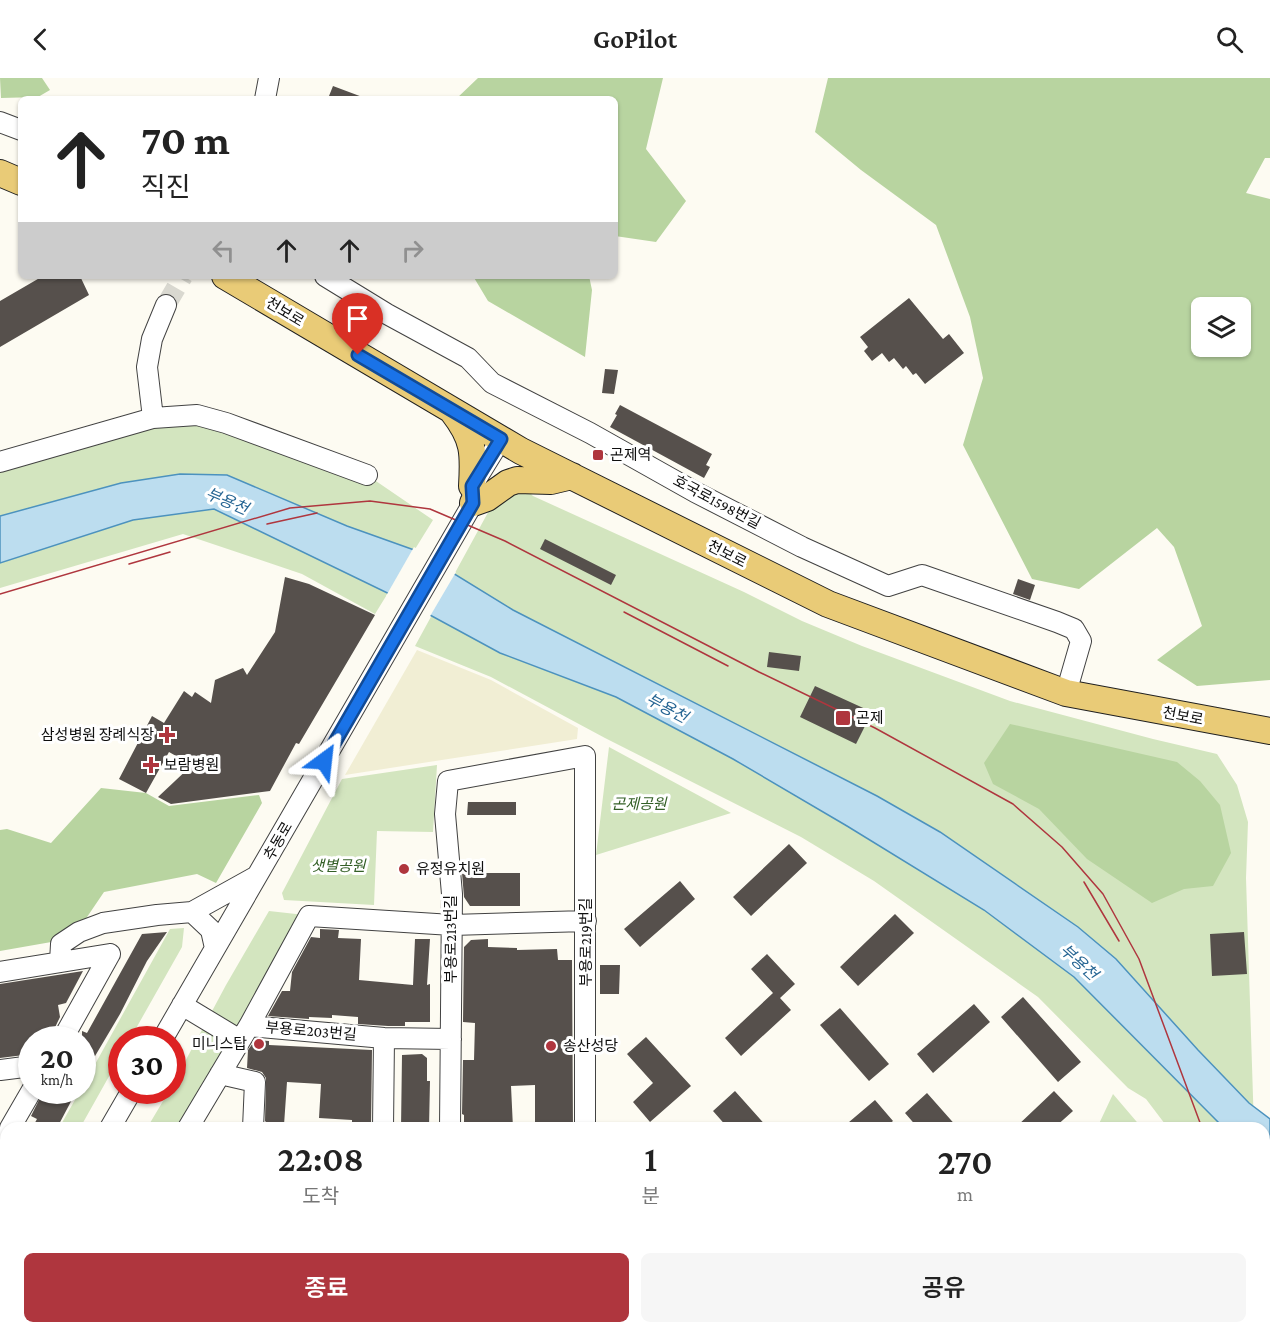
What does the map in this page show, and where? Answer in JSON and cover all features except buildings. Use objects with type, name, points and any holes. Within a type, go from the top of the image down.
[{"type":"main road","points":[[0,173],[18,181]]},
{"type":"main road","name":"천보로","points":[[230,279],[501,439],[572,477],[828,604],[1066,693],[1270,731]]},
{"type":"main road","points":[[453,412],[467,430],[472,448],[473,495],[487,498],[508,483],[517,480],[551,481],[572,477]]},
{"type":"street","points":[[266,96],[269,78]]},
{"type":"street","points":[[0,122],[18,129]]},
{"type":"street","name":"호국로1598번길","points":[[330,279],[387,314],[468,358],[492,383],[802,547],[888,586],[922,575],[1074,629],[1081,641],[1066,693]]},
{"type":"street","points":[[153,418],[147,367],[152,339],[166,305]]},
{"type":"street","points":[[0,462],[153,418],[197,415],[226,423],[367,475]]},
{"type":"street","points":[[473,495],[501,439]]},
{"type":"street","name":"추동로","points":[[170,1026],[393,642],[473,495]]},
{"type":"street","name":"부용로219번길","points":[[585,756],[585,1122]]},
{"type":"street","name":"부용로213번길","points":[[450,1122],[452,894],[445,814],[448,781],[585,756]]},
{"type":"street","points":[[60,962],[61,944],[79,932],[103,923],[192,912],[258,875]]},
{"type":"street","points":[[192,912],[211,930],[215,948]]},
{"type":"street","points":[[192,1122],[245,1033],[309,916],[452,925],[586,921]]},
{"type":"street","points":[[0,972],[110,954],[70,1026]]},
{"type":"street","points":[[182,1005],[245,1033]]},
{"type":"street","name":"부용로203번길","points":[[245,1033],[451,1039]]},
{"type":"street","points":[[383,1122],[384,1038]]},
{"type":"street","points":[[0,1070],[18,1068]]},
{"type":"street","points":[[220,1074],[255,1082],[253,1122]]},
{"type":"street","points":[[13,1122],[24,1104]]},
{"type":"street","points":[[113,1122],[124,1104]]},
{"type":"shaded area","points":[[417,650],[491,680],[578,728],[577,739],[345,775]]},
{"type":"green space","points":[[0,78],[42,78],[50,90],[40,96],[1,98]]},
{"type":"green space","points":[[478,78],[663,78],[646,149],[686,201],[656,242],[618,236],[618,96],[459,96]]},
{"type":"green space","points":[[828,78],[1270,78],[1270,158],[1265,158],[1246,193],[1270,199],[1270,680],[1197,686],[1157,660],[1202,626],[1174,547],[1157,528],[1079,589],[1032,579],[963,445],[983,378],[970,317],[936,225],[861,170],[815,132]]},
{"type":"green space","points":[[475,279],[590,279],[592,290],[585,357],[488,301]]},
{"type":"green space","points":[[197,418],[370,477],[433,520],[375,614],[302,574],[183,534],[0,588],[0,467],[146,424]]},
{"type":"green space","points":[[514,491],[530,493],[802,621],[1010,701],[1217,754],[1237,785],[1248,822],[1246,878],[1254,1122],[1163,1122],[1146,1099],[1128,1088],[1038,997],[874,881],[801,837],[605,738],[491,677],[415,646],[497,496]]},
{"type":"green space","points":[[1010,724],[1177,762],[1200,781],[1220,805],[1231,853],[1213,886],[1184,889],[1152,903],[1087,859],[1039,809],[993,784],[984,763]]},
{"type":"green space","name":"곤제공원","points":[[609,747],[731,813],[596,855]]},
{"type":"green space","name":"샛별공원","points":[[437,765],[433,832],[377,831],[374,905],[284,900],[282,893],[342,779]]},
{"type":"green space","points":[[101,788],[146,793],[169,806],[259,795],[262,803],[216,883],[197,874],[104,892],[85,920],[57,941],[0,951],[0,830],[7,829],[51,843]]},
{"type":"green space","points":[[269,911],[305,915],[185,1122],[151,1122],[161,1104],[186,1104],[186,1060]]},
{"type":"green space","points":[[184,928],[182,947],[137,1026],[116,1026],[170,929]]},
{"type":"green space","points":[[108,1041],[108,1078],[96,1100],[96,1063]]},
{"type":"green space","points":[[1113,1094],[1137,1122],[1100,1122]]},
{"type":"green space","points":[[73,1104],[93,1104],[83,1122],[62,1122]]},
{"type":"water","name":"부용천","points":[[180,474],[227,475],[347,526],[417,551],[513,610],[877,796],[940,832],[1078,927],[1116,959],[1198,1050],[1249,1103],[1270,1119],[1270,1122],[1218,1122],[1074,977],[984,910],[733,759],[616,697],[500,653],[406,602],[214,509],[133,520],[0,563],[0,516],[121,483]]},
{"type":"pier","points":[[414,547],[456,572],[429,618],[386,596]]},
{"type":"tunnel","points":[[166,305],[181,279]]},
{"type":"tram line","points":[[0,594],[290,508],[370,501],[430,509],[505,541],[759,672],[875,728],[1013,804],[1062,847],[1103,894],[1139,959],[1200,1122]]},
{"type":"tram line","points":[[267,524],[317,513]]},
{"type":"tram line","points":[[129,564],[170,552]]},
{"type":"tram line","points":[[624,612],[728,666]]},
{"type":"tram line","points":[[1084,882],[1119,941]]},
{"type":"place","name":"곤제역","points":[[598,455]]},
{"type":"place","name":"곤제","points":[[843,718]]},
{"type":"place","name":"삼성병원 장례식장","points":[[167,735]]},
{"type":"place","name":"보람병원","points":[[151,765]]},
{"type":"place","name":"유정유치원","points":[[404,869]]},
{"type":"place","name":"미니스탑","points":[[259,1044]]},
{"type":"place","name":"송산성당","points":[[551,1046]]},
{"type":"route","points":[[324,761],[473,503],[472,486],[501,439],[358,355]]}]
